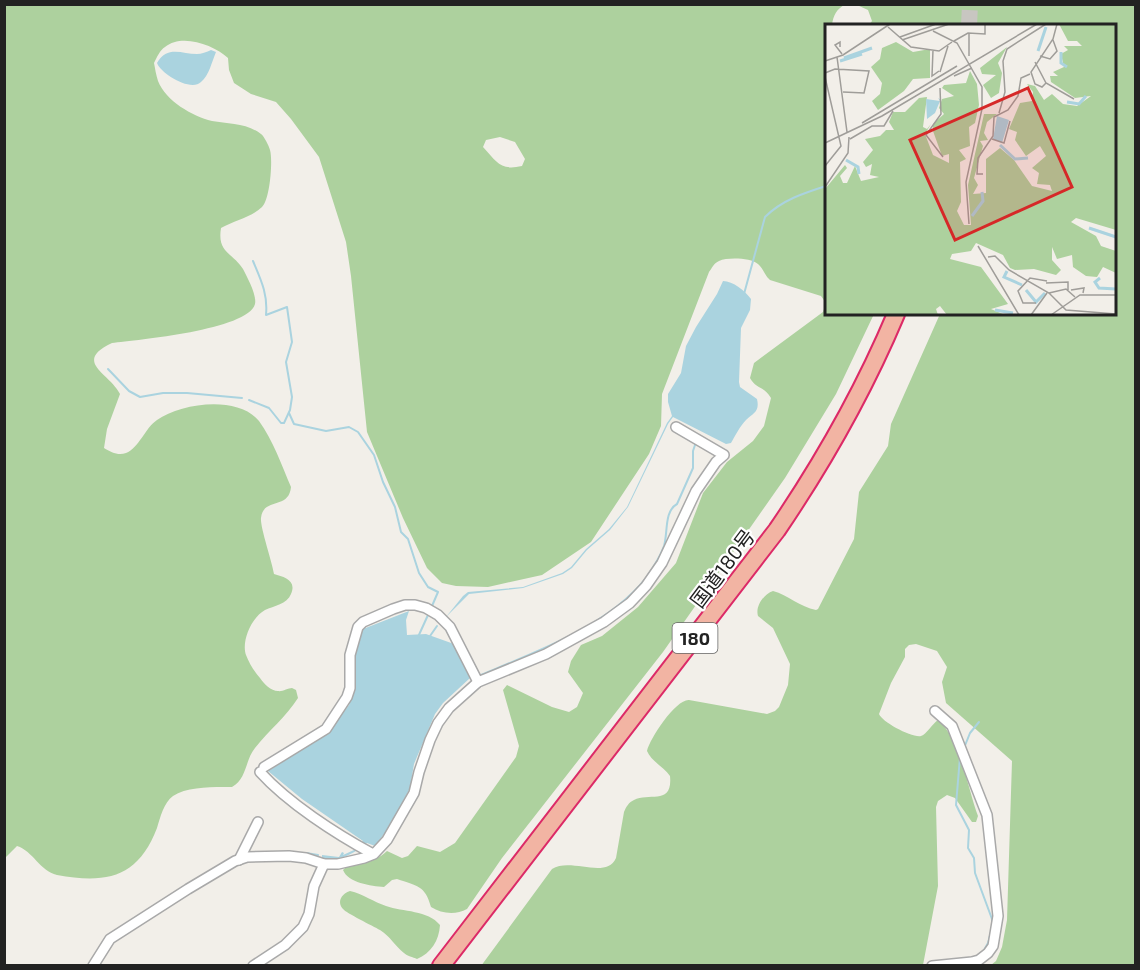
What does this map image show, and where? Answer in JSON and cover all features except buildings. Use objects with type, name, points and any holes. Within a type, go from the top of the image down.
[{"type":"highway","name":"国道180号","points":[[441,966],[777,530],[808,484],[841,428],[874,366],[896,315]]},
{"type":"highway","name":"国道180号","points":[[448,966],[460,940]]},
{"type":"street","points":[[93,966],[110,939],[188,889],[239,860],[261,856],[290,856],[324,864],[338,864],[373,854],[387,840],[414,793],[424,755],[438,723],[456,701],[478,682],[546,654],[604,622],[630,603],[646,586],[662,563],[696,491],[716,462],[724,455],[676,427]]},
{"type":"street","points":[[373,854],[278,790],[262,770],[326,729],[347,697],[350,688],[350,655],[358,627],[363,622],[393,609],[415,605],[438,615],[450,627],[478,682]]},
{"type":"street","points":[[932,966],[979,960],[993,946],[998,916],[987,815],[952,726],[935,711]]},
{"type":"street","points":[[239,860],[258,822]]},
{"type":"street","points":[[253,966],[285,945],[303,927],[309,914],[314,886],[324,864]]},
{"type":"green space","points":[[5,5],[845,5],[836,13],[832,24],[825,24],[825,302],[821,296],[770,280],[755,262],[733,259],[716,263],[709,272],[662,394],[661,426],[649,454],[591,542],[542,575],[488,587],[442,583],[427,568],[367,432],[346,242],[319,157],[276,102],[251,94],[234,83],[229,70],[228,58],[222,53],[198,42],[189,41],[172,43],[162,50],[154,63],[156,74],[162,88],[173,101],[204,119],[256,130],[264,137],[269,148],[270,180],[265,203],[252,214],[221,228],[220,236],[226,252],[243,269],[253,291],[255,304],[248,313],[233,321],[213,327],[112,343],[100,350],[94,362],[120,394],[107,429],[104,448],[117,454],[126,453],[135,447],[157,420],[180,409],[194,406],[209,404],[238,407],[259,421],[273,445],[291,487],[286,499],[266,508],[261,518],[274,574],[291,582],[292,589],[287,600],[265,610],[256,618],[246,636],[245,649],[252,667],[266,685],[275,691],[292,688],[296,690],[298,698],[255,748],[237,784],[232,787],[194,789],[173,796],[165,806],[149,845],[140,858],[118,874],[91,878],[57,875],[51,873],[28,852],[17,846],[5,858]],"holes":[[[500,137],[515,142],[525,159],[522,166],[504,166],[483,147],[486,140]]]},
{"type":"green space","points":[[857,5],[1135,5],[1135,965],[991,965],[996,961],[1002,947],[1007,920],[1012,761],[946,703],[942,682],[947,667],[937,651],[916,644],[909,645],[905,649],[905,657],[891,683],[879,714],[891,725],[917,736],[923,735],[938,720],[946,728],[958,751],[978,816],[976,822],[972,822],[955,798],[947,795],[938,801],[936,807],[938,886],[923,965],[481,966],[552,869],[569,865],[596,868],[611,864],[616,858],[624,812],[628,805],[640,798],[664,795],[668,791],[670,776],[647,751],[658,729],[677,706],[689,700],[767,714],[779,707],[788,685],[790,664],[773,628],[758,616],[759,604],[773,591],[805,606],[818,609],[854,539],[859,492],[888,446],[891,424],[940,315],[1116,315],[1116,24],[870,24],[872,21],[868,10]]},
{"type":"green space","points":[[825,306],[825,315],[874,315],[836,394],[785,478],[663,652],[502,858],[467,909],[454,913],[435,909],[431,907],[423,890],[397,879],[384,887],[367,885],[350,878],[343,870],[347,867],[375,859],[387,851],[402,858],[408,856],[417,846],[440,852],[455,843],[516,757],[519,746],[503,690],[507,685],[552,707],[569,712],[577,707],[583,693],[568,672],[571,661],[581,645],[602,636],[638,607],[676,563],[703,493],[727,462],[753,441],[764,426],[771,398],[750,378],[754,363],[823,312]]},
{"type":"green space","points":[[350,891],[386,906],[422,914],[435,920],[440,925],[433,946],[417,959],[405,954],[384,932],[343,909],[340,903],[341,898]]},
{"type":"water","points":[[211,50],[216,52],[210,68],[204,79],[196,85],[177,80],[164,72],[157,63],[161,57],[170,52],[197,54]]},
{"type":"water","points":[[723,281],[738,287],[751,299],[750,310],[741,328],[739,382],[740,387],[757,399],[758,403],[755,412],[742,425],[731,443],[726,444],[673,417],[628,507],[610,530],[587,550],[572,568],[563,574],[523,588],[469,594],[446,617],[468,592],[523,587],[562,573],[609,529],[627,507],[667,423],[672,416],[668,394],[681,373],[686,346]]},
{"type":"water","points":[[409,611],[406,620],[407,635],[426,634],[454,644],[470,678],[443,703],[435,714],[414,764],[410,788],[390,826],[375,846],[367,843],[346,856],[335,859],[322,858],[322,855],[339,857],[342,852],[343,855],[354,850],[363,841],[302,799],[268,771],[326,735],[349,705],[354,690],[356,649],[363,629]]},
{"type":"waterway","points":[[744,294],[765,217],[786,202],[825,186]]},
{"type":"waterway","points":[[249,400],[269,408],[281,423],[284,423],[290,410],[292,397],[286,362],[292,342],[287,307],[266,315],[265,294],[253,261]]},
{"type":"waterway","points":[[108,369],[129,391],[140,397],[163,393],[187,393],[242,398]]},
{"type":"waterway","points":[[289,413],[294,424],[326,431],[349,427],[358,432],[374,455],[395,507],[401,532],[408,539],[419,573],[428,587],[438,592],[432,606]]},
{"type":"waterway","points":[[478,676],[568,637],[611,611],[646,578],[662,550],[670,512],[677,504],[693,468],[693,451],[696,442]]},
{"type":"waterway","points":[[418,637],[428,615]]},
{"type":"waterway","points":[[430,636],[437,626]]},
{"type":"waterway","points":[[964,748],[970,733],[979,722]]},
{"type":"waterway","points":[[960,757],[956,805],[969,830],[968,848],[974,858],[975,873],[992,919],[992,927]]},
{"type":"waterway","points":[[306,853],[318,855]]},
{"type":"waterway","points":[[983,952],[991,932]]},
{"type":"waterway","points":[[284,951],[290,947]]},
{"type":"tunnel","points":[[969,24],[970,4]]}]
